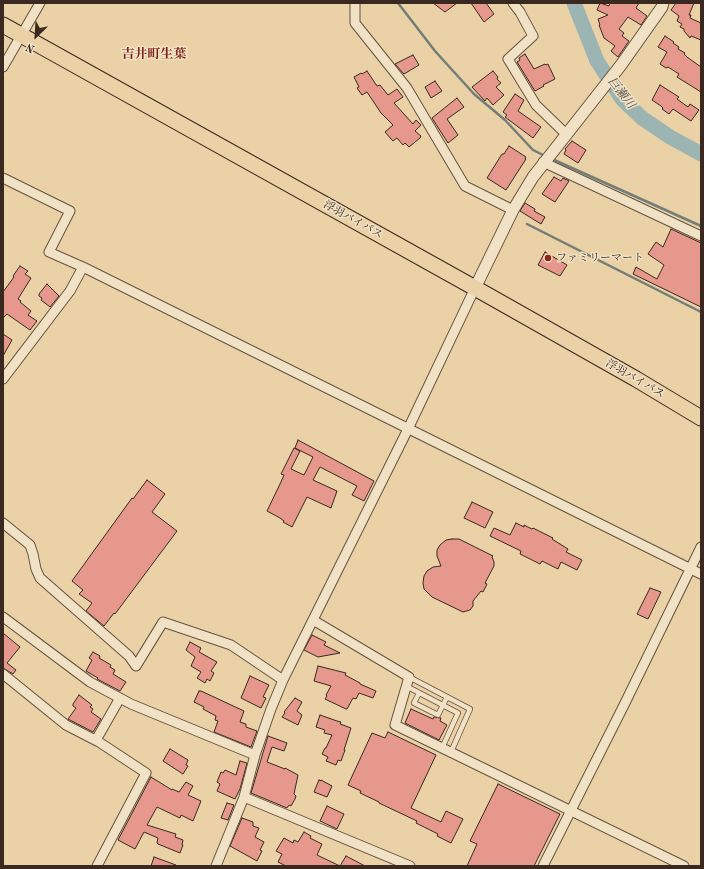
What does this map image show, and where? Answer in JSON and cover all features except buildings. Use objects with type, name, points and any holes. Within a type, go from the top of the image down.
[{"type":"highway","name":"浮羽バイパス","points":[[3,25],[475,288],[636,379],[701,418]]},
{"type":"street","points":[[3,67],[40,3]]},
{"type":"street","points":[[356,3],[355,23],[407,88],[465,186],[513,210]]},
{"type":"street","points":[[513,3],[520,12],[533,36],[508,59],[536,105],[566,134]]},
{"type":"street","points":[[216,866],[244,797],[255,755],[283,680],[408,429],[513,210],[532,177],[622,64],[662,7],[663,3]]},
{"type":"street","points":[[543,162],[701,236]]},
{"type":"street","points":[[3,178],[70,211],[49,252],[83,266],[701,574]]},
{"type":"street","points":[[3,379],[70,291],[83,266]]},
{"type":"street","points":[[3,522],[30,545],[40,578],[129,656],[136,666],[162,622],[231,645],[283,680]]},
{"type":"street","points":[[543,866],[701,547]]},
{"type":"street","points":[[3,618],[90,682],[131,704],[255,755]]},
{"type":"street","points":[[314,620],[409,677],[395,725],[684,866]]},
{"type":"street","points":[[3,674],[66,726],[96,740],[146,773],[97,866]]},
{"type":"street","points":[[96,740],[120,698]]},
{"type":"street","points":[[244,797],[410,866]]},
{"type":"lane","points":[[409,677],[470,709],[451,752]]},
{"type":"lane","points":[[406,686],[458,713],[442,748]]},
{"type":"lane","points":[[419,693],[414,703],[438,715],[447,697]]},
{"type":"waterway","points":[[398,3],[435,51],[474,94],[505,120],[533,150],[545,156]]},
{"type":"waterway","name":"巨瀬川","points":[[574,3],[597,61],[622,99],[642,118],[670,137],[701,154]]},
{"type":"waterway","points":[[552,159],[701,226]]},
{"type":"waterway","points":[[527,224],[701,312]]},
{"type":"place","name":"ファミリーマート","points":[[548,258]]},
{"type":"district","name":"吉井町生葉","points":[[154,55]]}]
